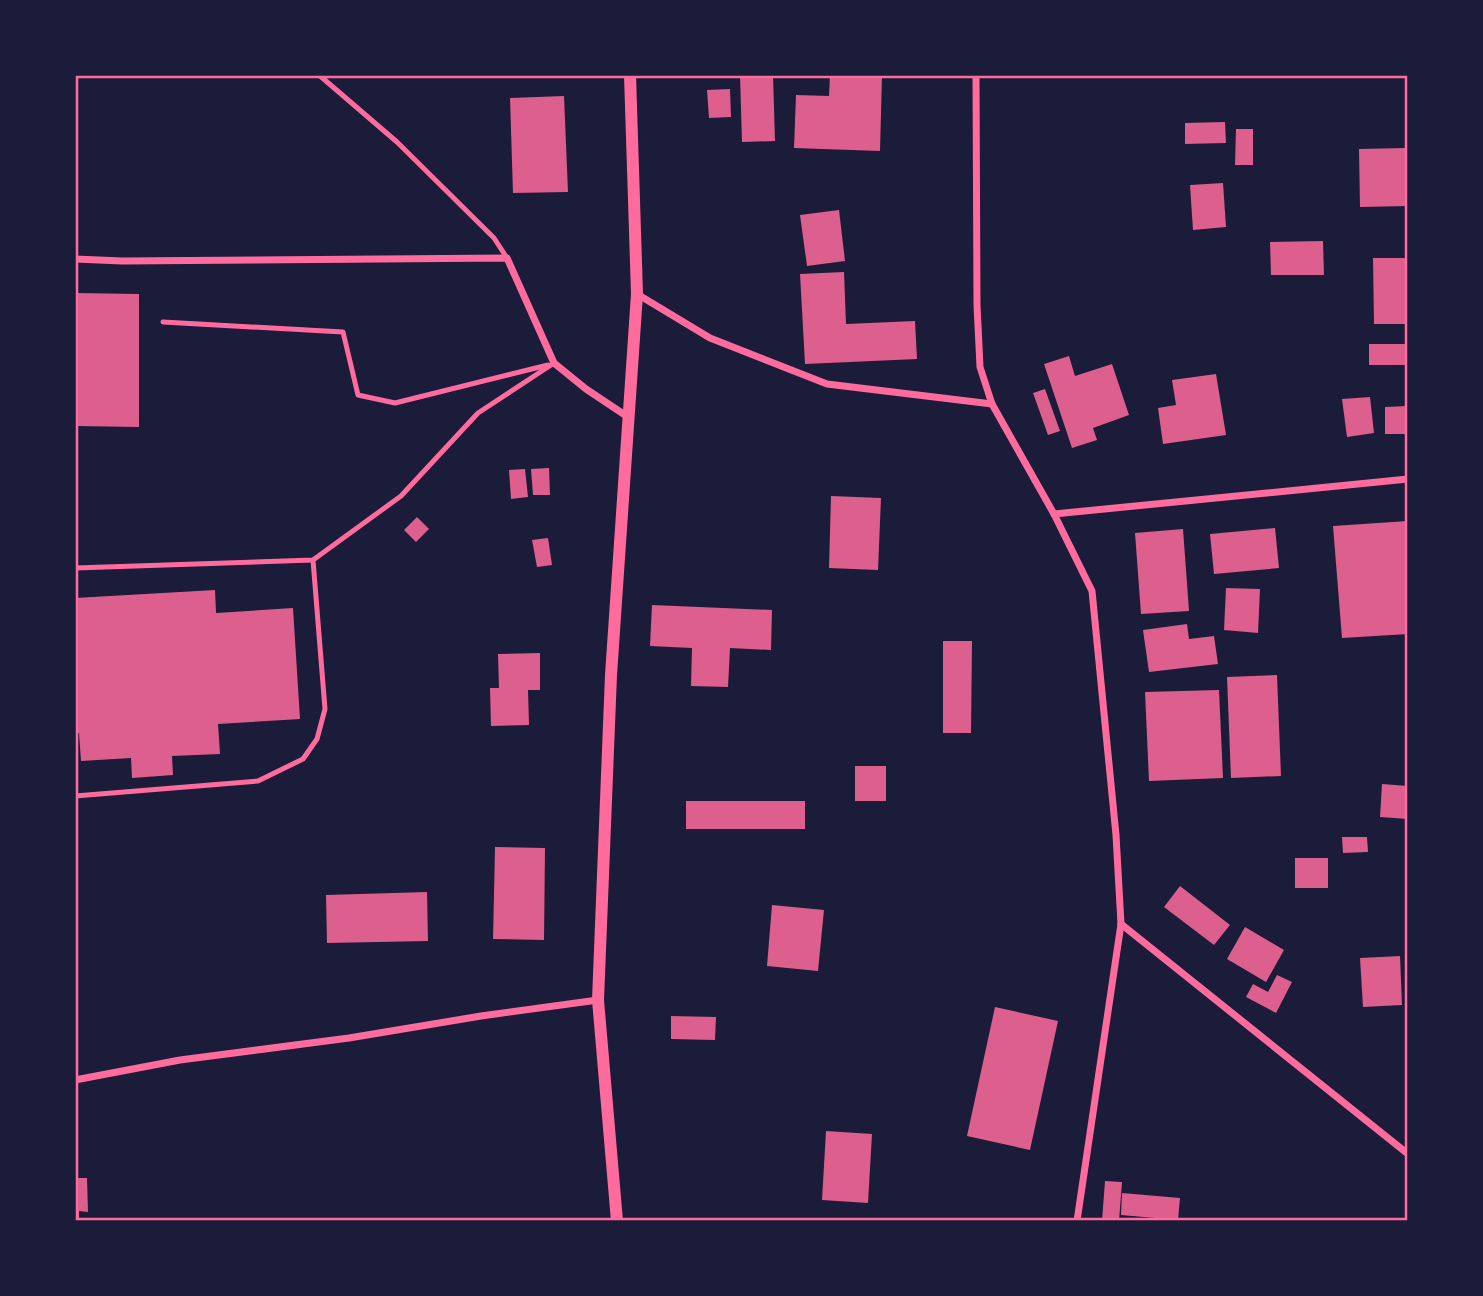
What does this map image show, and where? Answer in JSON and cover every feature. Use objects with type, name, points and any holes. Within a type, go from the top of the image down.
[{"type":"street","points":[[617,1221],[598,1000],[611,675],[637,294],[631,75]]},
{"type":"street","points":[[976,75],[981,367],[992,404],[1054,514],[1093,591],[1116,835],[1121,924],[1077,1221]]},
{"type":"street","points":[[75,259],[136,261],[507,258],[554,363],[586,389],[628,416]]},
{"type":"street","points":[[637,294],[710,338],[827,384],[992,404]]},
{"type":"street","points":[[1054,514],[1408,479]]},
{"type":"street","points":[[1121,924],[1408,1154]]},
{"type":"street","points":[[75,1080],[180,1060],[349,1038],[598,1000]]},
{"type":"lane","points":[[319,75],[407,152],[495,238],[507,258]]},
{"type":"lane","points":[[163,322],[343,332],[358,395],[395,403],[554,363]]},
{"type":"lane","points":[[75,568],[313,560],[401,496],[478,413],[554,363]]},
{"type":"lane","points":[[75,796],[258,780],[303,760],[317,740],[325,709],[313,560]]},
{"type":"building","points":[[740,75],[773,75],[775,141],[742,142]]},
{"type":"building","points":[[830,75],[882,75],[880,151],[794,148],[796,95],[829,96]]},
{"type":"building","points":[[730,89],[731,117],[709,118],[707,90]]},
{"type":"building","points":[[564,96],[568,192],[513,193],[510,98]]},
{"type":"building","points":[[1225,122],[1226,143],[1185,144],[1185,123]]},
{"type":"building","points":[[1236,129],[1253,129],[1253,165],[1235,165]]},
{"type":"building","points":[[1405,148],[1408,206],[1360,207],[1359,149]]},
{"type":"building","points":[[1223,183],[1226,227],[1193,230],[1190,185]]},
{"type":"building","points":[[839,210],[845,261],[807,266],[800,215]]},
{"type":"building","points":[[1323,241],[1324,275],[1271,275],[1270,242]]},
{"type":"building","points":[[1373,258],[1408,258],[1408,324],[1374,324]]},
{"type":"building","points":[[844,272],[846,324],[915,321],[917,359],[805,364],[800,274]]},
{"type":"building","points":[[75,293],[139,294],[139,427],[75,426]]},
{"type":"building","points":[[1369,344],[1408,344],[1408,365],[1369,365]]},
{"type":"building","points":[[1069,356],[1075,376],[1112,364],[1129,415],[1093,428],[1097,440],[1072,448],[1044,364]]},
{"type":"building","points":[[1216,374],[1226,435],[1163,444],[1158,408],[1176,405],[1172,380]]},
{"type":"building","points":[[1045,389],[1060,431],[1048,435],[1033,393]]},
{"type":"building","points":[[1370,397],[1374,433],[1347,437],[1342,399]]},
{"type":"building","points":[[1408,406],[1408,434],[1385,434],[1385,407]]},
{"type":"building","points":[[549,468],[550,495],[533,495],[531,469]]},
{"type":"building","points":[[525,469],[528,497],[511,499],[509,470]]},
{"type":"building","points":[[831,496],[881,498],[878,570],[829,568]]},
{"type":"building","points":[[417,517],[429,529],[416,542],[404,530]]},
{"type":"building","points":[[1408,521],[1408,634],[1342,638],[1333,526]]},
{"type":"building","points":[[1275,528],[1279,568],[1214,574],[1210,534]]},
{"type":"building","points":[[1183,529],[1189,611],[1141,614],[1135,533]]},
{"type":"building","points":[[548,538],[552,565],[537,567],[532,540]]},
{"type":"building","points":[[1226,588],[1260,589],[1258,633],[1224,630]]},
{"type":"building","points":[[215,590],[216,613],[293,608],[300,719],[218,724],[220,754],[172,756],[173,775],[132,778],[131,758],[81,761],[79,733],[75,733],[75,598]]},
{"type":"building","points":[[652,605],[772,610],[771,650],[730,648],[728,687],[691,686],[692,648],[650,646]]},
{"type":"building","points":[[1187,624],[1189,639],[1214,636],[1218,664],[1149,672],[1143,630]]},
{"type":"building","points":[[943,641],[972,641],[971,733],[943,733]]},
{"type":"building","points":[[540,653],[540,690],[528,690],[529,725],[491,726],[490,688],[499,688],[498,654]]},
{"type":"building","points":[[1277,675],[1281,776],[1231,778],[1227,677]]},
{"type":"building","points":[[1219,690],[1223,778],[1149,781],[1145,692]]},
{"type":"building","points":[[855,766],[886,766],[886,801],[855,801]]},
{"type":"building","points":[[1382,784],[1408,786],[1408,819],[1380,817]]},
{"type":"building","points":[[686,801],[805,801],[805,829],[686,829]]},
{"type":"building","points":[[1342,837],[1367,837],[1368,852],[1343,853]]},
{"type":"building","points":[[495,847],[545,848],[544,940],[493,939]]},
{"type":"building","points":[[1295,858],[1328,858],[1328,888],[1295,888]]},
{"type":"building","points":[[1180,886],[1230,925],[1214,945],[1164,907]]},
{"type":"building","points":[[427,892],[428,941],[327,943],[326,895]]},
{"type":"building","points":[[772,905],[824,910],[818,971],[767,966]]},
{"type":"building","points":[[1245,927],[1284,950],[1266,982],[1227,959]]},
{"type":"building","points":[[1400,956],[1402,1005],[1363,1007],[1360,958]]},
{"type":"building","points":[[1277,975],[1292,982],[1276,1013],[1246,997],[1253,984],[1268,992]]},
{"type":"building","points":[[995,1007],[1058,1021],[1030,1150],[967,1136]]},
{"type":"building","points":[[671,1016],[716,1017],[715,1040],[671,1039]]},
{"type":"building","points":[[826,1131],[872,1134],[868,1203],[822,1200]]},
{"type":"building","points":[[75,1178],[87,1178],[88,1212],[79,1211],[79,1221],[75,1221]]},
{"type":"building","points":[[1105,1181],[1122,1182],[1119,1221],[1102,1221]]},
{"type":"building","points":[[1122,1193],[1180,1198],[1178,1220],[1121,1215]]}]
